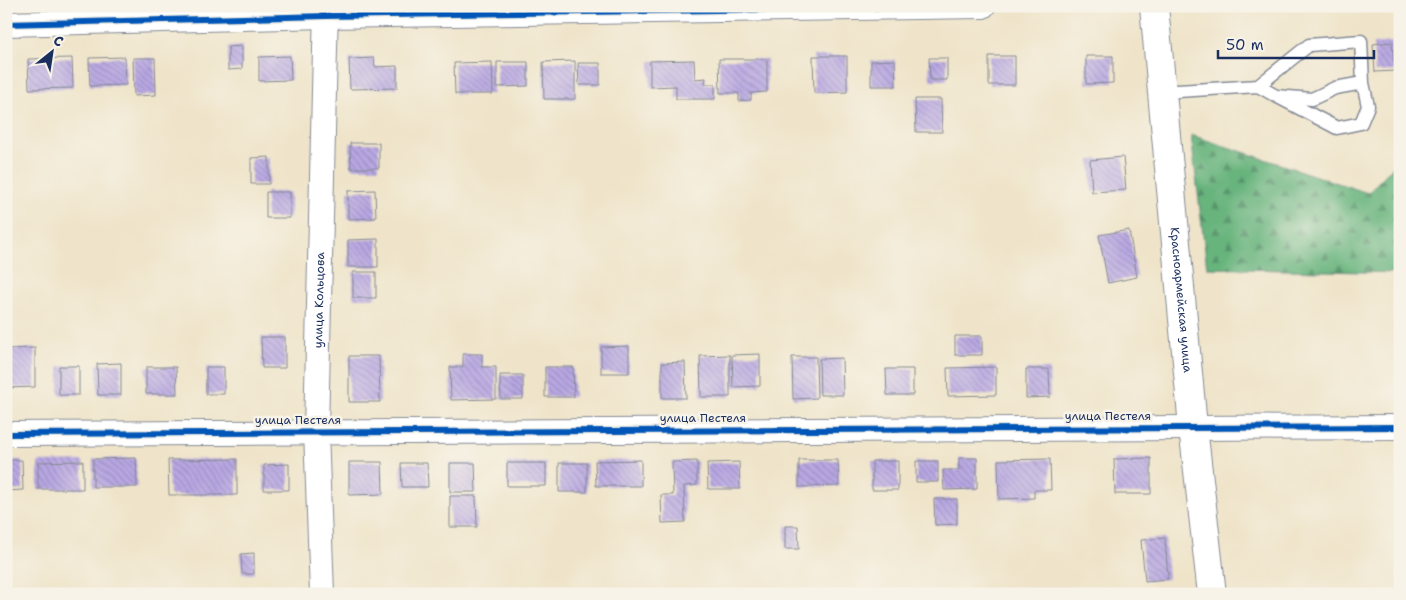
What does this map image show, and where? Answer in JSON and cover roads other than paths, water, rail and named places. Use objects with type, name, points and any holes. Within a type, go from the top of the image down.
[{"type":"main road","name":"Красноармейская улица","points":[[1154,6],[1193,427],[1212,594]]},
{"type":"street","points":[[6,24],[326,11],[983,6]]},
{"type":"street","name":"улица Кольцова","points":[[322,594],[316,431],[326,11]]},
{"type":"street","name":"улица Пестеля","points":[[6,434],[1400,426]]},
{"type":"lane","points":[[1162,92],[1258,86],[1337,128],[1361,123],[1368,106],[1363,82],[1361,40],[1309,45],[1258,86]]},
{"type":"lane","points":[[1276,96],[1312,98],[1335,88],[1363,82]]}]
